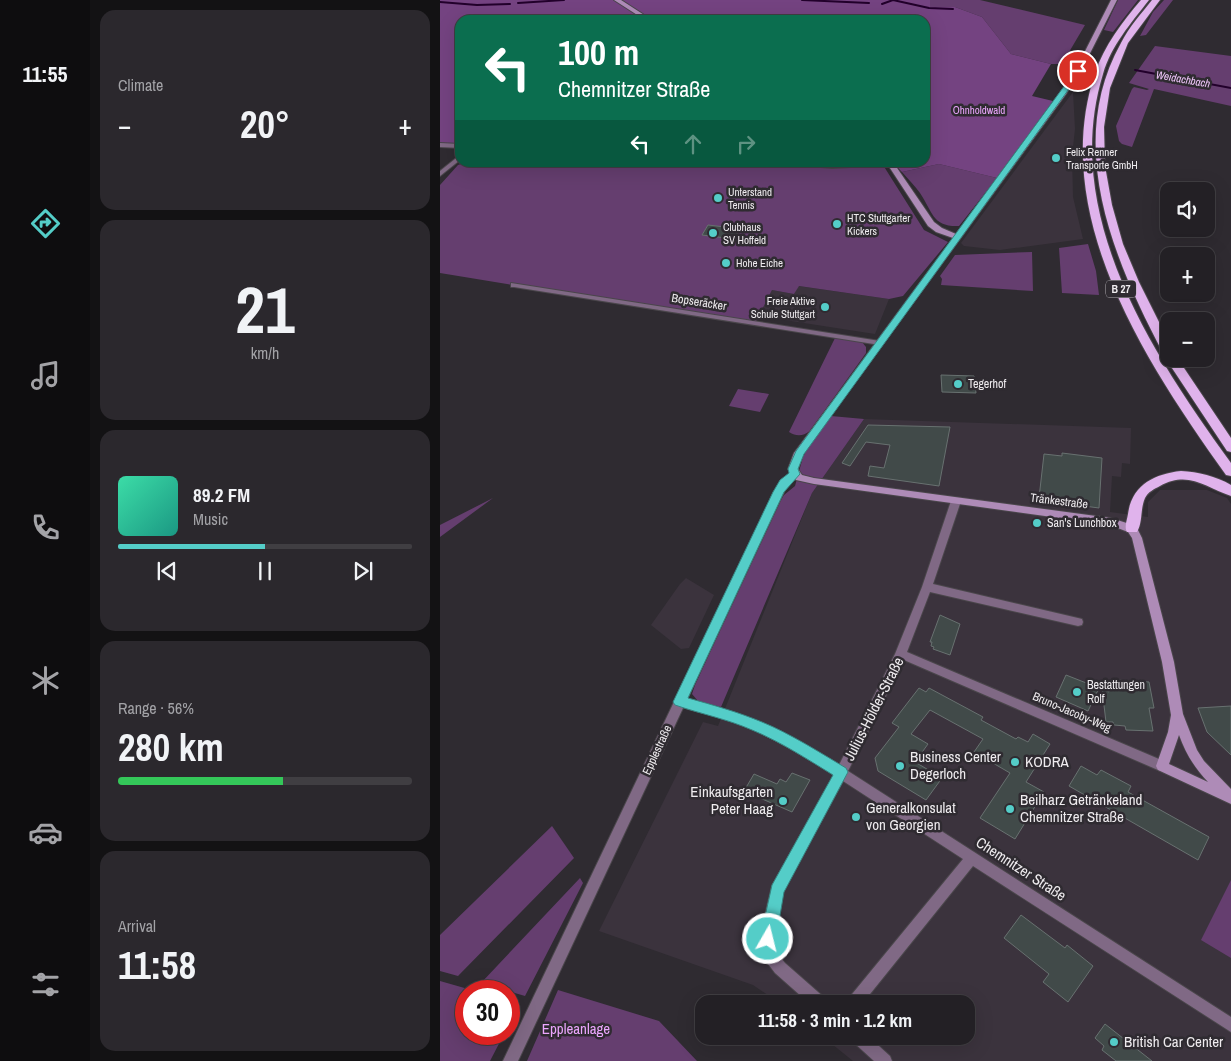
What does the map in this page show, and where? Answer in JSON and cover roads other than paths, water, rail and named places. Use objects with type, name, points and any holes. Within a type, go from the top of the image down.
[{"type":"highway","name":"B 27","points":[[1146,0],[1118,35],[1089,115],[1088,157],[1092,200],[1103,244],[1122,293],[1157,362],[1203,434],[1231,472]]},
{"type":"highway","name":"B 27","points":[[1156,0],[1128,37],[1103,78],[1099,140],[1106,200],[1117,244],[1133,285],[1160,336]]},
{"type":"highway","points":[[1177,367],[1231,448]]},
{"type":"highway","points":[[1132,530],[1138,498],[1144,489],[1156,481],[1184,476],[1212,482],[1231,492]]},
{"type":"main road","points":[[618,0],[641,15]]},
{"type":"main road","name":"Epplestraße","points":[[794,474],[793,469],[799,453],[1067,88],[1078,71],[1114,0]]},
{"type":"main road","points":[[892,167],[934,227],[958,237]]},
{"type":"main road","name":"Tränkestraße","points":[[794,474],[799,478],[814,482],[1111,522],[1132,530]]},
{"type":"main road","points":[[1132,530],[1137,538],[1164,644],[1177,714],[1196,759],[1231,798]]},
{"type":"main road","points":[[1162,766],[1174,732],[1177,714]]},
{"type":"main road","name":"Bruno-Jacoby-Weg","points":[[1162,766],[1231,798]]},
{"type":"street","points":[[440,145],[455,146]]},
{"type":"street","points":[[440,174],[455,160]]},
{"type":"street","name":"Bopseräcker","points":[[514,285],[880,343]]},
{"type":"street","name":"Epplestraße","points":[[510,1061],[778,492],[794,474]]},
{"type":"street","name":"Julius-Hölder-Straße","points":[[811,995],[780,968],[767,951],[769,927],[777,890],[842,772],[901,654],[927,587],[956,502]]},
{"type":"street","points":[[927,587],[1078,622]]},
{"type":"street","name":"Bruno-Jacoby-Weg","points":[[901,654],[1162,766]]},
{"type":"street","name":"Chemnitzer Straße","points":[[680,702],[720,712],[757,726],[789,741],[842,772],[1231,1025]]},
{"type":"street","points":[[860,995],[972,857]]},
{"type":"street","points":[[867,1045],[885,1061]]},
{"type":"waterway","name":"Weidachbach","points":[[518,3],[564,0]]},
{"type":"waterway","name":"Weidachbach","points":[[802,0],[869,3]]},
{"type":"waterway","name":"Weidachbach","points":[[882,4],[893,0],[929,8],[953,9]]},
{"type":"waterway","name":"Weidachbach","points":[[440,2],[477,5],[510,4]]},
{"type":"waterway","name":"Weidachbach","points":[[1135,70],[1231,88]]},
{"type":"place","name":"Felix Renner Transporte GmbH","points":[[1056,158]]},
{"type":"place","name":"Unterstand Tennis","points":[[718,198]]},
{"type":"place","name":"HTC Stuttgarter Kickers","points":[[837,224]]},
{"type":"place","name":"Clubhaus SV Hoffeld","points":[[713,233]]},
{"type":"place","name":"Hohe Eiche","points":[[726,263]]},
{"type":"place","name":"Freie Aktive Schule Stuttgart","points":[[825,307]]},
{"type":"place","name":"Tegerhof","points":[[958,384]]},
{"type":"place","name":"San's Lunchbox","points":[[1037,523]]},
{"type":"place","name":"Bestattungen Rolf","points":[[1077,692]]},
{"type":"place","name":"KODRA","points":[[1015,762]]},
{"type":"place","name":"Business Center Degerloch","points":[[900,766]]},
{"type":"place","name":"Einkaufsgarten Peter Haag","points":[[783,801]]},
{"type":"place","name":"Beilharz Getränkeland Chemnitzer Straße","points":[[1010,809]]},
{"type":"place","name":"Generalkonsulat von Georgien","points":[[856,817]]},
{"type":"place","name":"British Car Center","points":[[1114,1042]]},
{"type":"park label","name":"Ohnholdwald","points":[[979,110]]},
{"type":"park label","name":"Eppleanlage","points":[[576,1029]]}]
